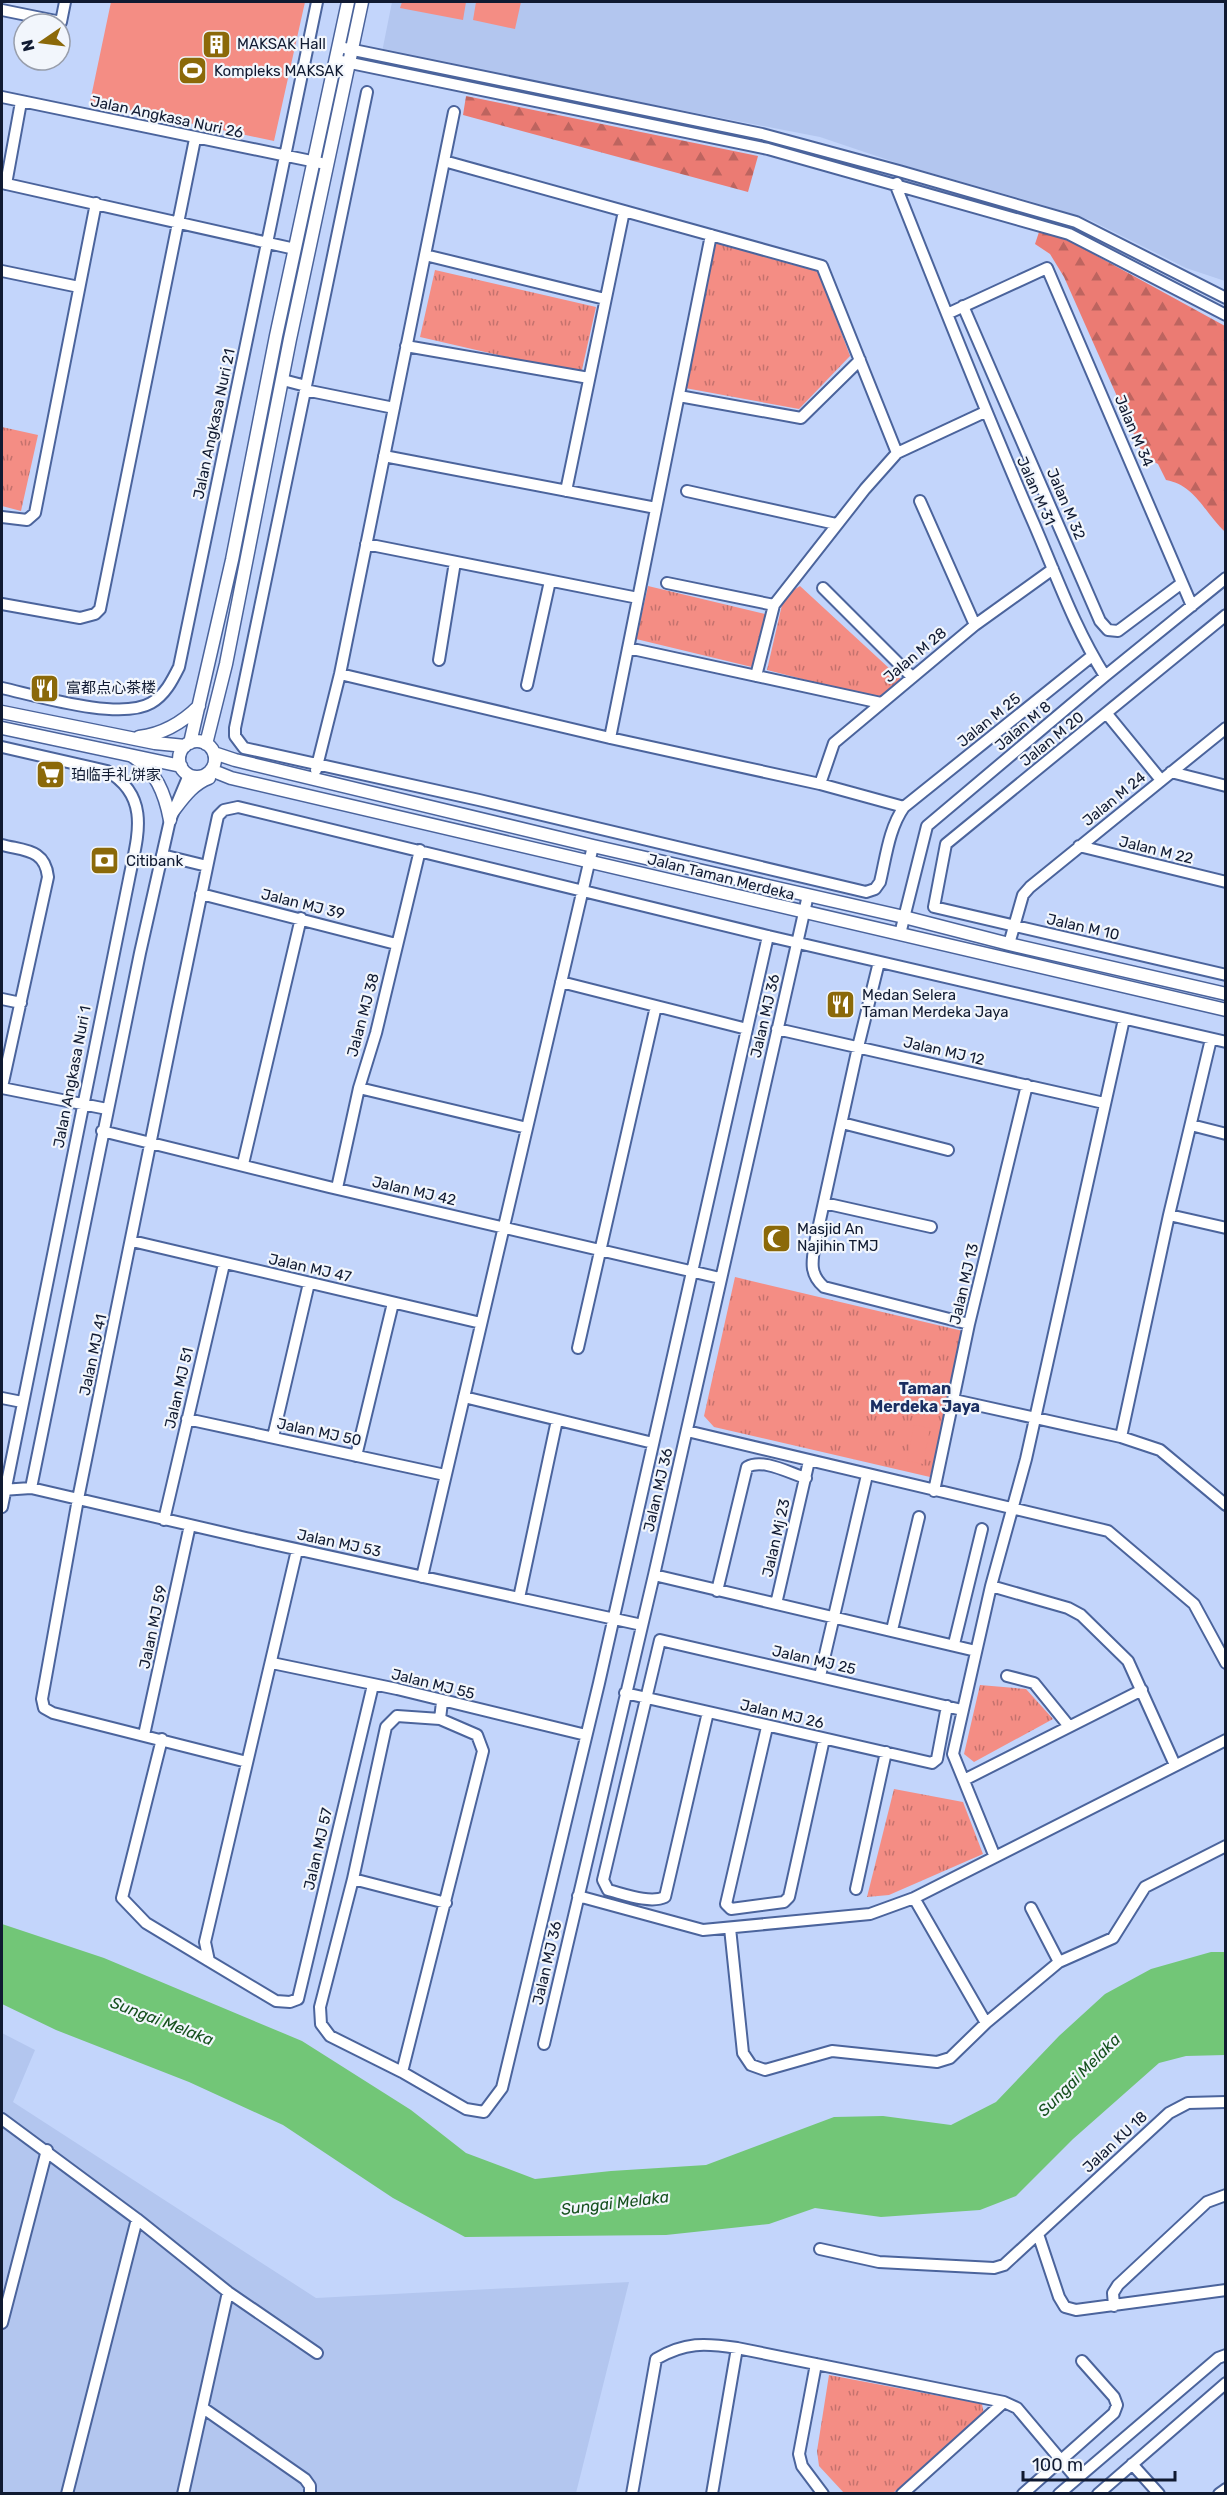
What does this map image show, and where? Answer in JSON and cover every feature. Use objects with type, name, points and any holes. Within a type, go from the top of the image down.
[{"type":"main road","points":[[185,770],[180,758],[188,744],[200,704],[348,2]]},
{"type":"main road","points":[[2,728],[128,754],[201,776],[211,770],[214,765],[210,748],[216,705],[362,2]]},
{"type":"main road","points":[[131,739],[150,736],[184,721],[200,704]]},
{"type":"main road","points":[[216,705],[213,734],[222,751],[235,760]]},
{"type":"main road","points":[[2,712],[131,739],[188,744],[195,741],[210,748]]},
{"type":"main road","name":"Jalan Taman Merdeka","points":[[210,748],[235,760],[313,779],[1226,994]]},
{"type":"main road","points":[[128,754],[143,762],[158,781],[171,815],[200,782],[212,777],[231,778]]},
{"type":"main road","name":"Jalan Taman Merdeka","points":[[211,770],[231,778],[1226,1010]]},
{"type":"street","points":[[2,10],[61,22],[65,2]]},
{"type":"street","name":"Jalan Angkasa Nuri 21","points":[[2,688],[108,710],[138,708],[151,703],[163,694],[179,667],[317,2]]},
{"type":"street","points":[[338,54],[768,149],[1070,234],[1226,315]]},
{"type":"street","points":[[351,57],[762,134],[899,171],[1076,222],[1226,298]]},
{"type":"street","points":[[340,674],[610,738],[820,783],[904,807],[892,830],[880,882],[875,889],[866,892],[479,800],[244,748],[236,736],[235,728],[367,92]]},
{"type":"street","name":"Jalan Angkasa Nuri 26","points":[[2,97],[195,139],[328,164]]},
{"type":"street","points":[[21,102],[4,183],[296,249]]},
{"type":"street","points":[[313,779],[340,674],[454,112]]},
{"type":"street","points":[[2,604],[80,618],[95,614],[100,609],[195,139]]},
{"type":"street","points":[[444,160],[822,266],[897,453]]},
{"type":"street","points":[[896,186],[899,171]]},
{"type":"street","name":"Jalan M 31","points":[[896,186],[985,412],[1092,656],[1105,676]]},
{"type":"street","points":[[2,517],[27,520],[34,513],[96,203]]},
{"type":"street","points":[[566,491],[624,211]]},
{"type":"street","points":[[610,738],[711,235]]},
{"type":"street","points":[[425,255],[605,299]]},
{"type":"street","name":"Jalan M 34","points":[[963,306],[1047,268],[1192,606]]},
{"type":"street","points":[[2,271],[80,287]]},
{"type":"street","points":[[947,314],[963,306]]},
{"type":"street","name":"Jalan M 32","points":[[963,306],[1100,621],[1108,630],[1118,631],[1182,584]]},
{"type":"street","points":[[406,346],[589,378]]},
{"type":"street","points":[[679,396],[801,418],[860,360]]},
{"type":"street","points":[[283,380],[305,388],[394,408]]},
{"type":"street","points":[[756,676],[774,605],[836,524],[897,453],[985,412]]},
{"type":"street","points":[[384,456],[656,508]]},
{"type":"street","points":[[687,491],[836,524]]},
{"type":"street","points":[[920,501],[975,625]]},
{"type":"street","points":[[366,544],[638,598]]},
{"type":"street","points":[[439,660],[455,562]]},
{"type":"street","name":"Jalan M 28","points":[[820,783],[834,743],[975,625],[1053,569]]},
{"type":"street","name":"Jalan M 8","points":[[900,934],[927,826],[1105,676],[1226,578]]},
{"type":"street","points":[[527,685],[550,581]]},
{"type":"street","points":[[667,583],[774,605]]},
{"type":"street","points":[[823,588],[912,677]]},
{"type":"street","name":"Jalan M 20","points":[[934,906],[946,844],[1224,618]]},
{"type":"street","points":[[628,648],[881,703]]},
{"type":"street","name":"Jalan M 25","points":[[904,807],[1092,656]]},
{"type":"street","points":[[1107,714],[1161,780]]},
{"type":"street","name":"Jalan M 24","points":[[1013,927],[1023,895],[1030,887],[1226,728]]},
{"type":"street","name":"Jalan Angkasa Nuri 1","points":[[2,747],[107,771],[128,788],[139,816],[3,1490],[2,1507]]},
{"type":"street","points":[[31,1488],[102,1131],[171,815],[185,770]]},
{"type":"street","points":[[1171,772],[1226,786]]},
{"type":"street","name":"Jalan MJ 41","points":[[247,1762],[53,1713],[43,1705],[42,1699],[78,1499],[218,816],[228,808],[238,807],[420,850]]},
{"type":"street","points":[[2,845],[37,854],[44,860],[48,877],[2,1088],[107,1109]]},
{"type":"street","points":[[422,1577],[593,846]]},
{"type":"street","name":"Jalan M 22","points":[[1079,846],[1226,882]]},
{"type":"street","points":[[420,850],[768,936],[1226,1042]]},
{"type":"street","name":"Jalan MJ 38","points":[[336,1188],[358,1088],[376,1033],[420,850]]},
{"type":"street","points":[[162,855],[207,866]]},
{"type":"street","name":"Jalan MJ 39","points":[[201,894],[396,944]]},
{"type":"street","name":"Jalan MJ 36","points":[[544,2044],[654,1575],[808,895]]},
{"type":"street","name":"Jalan M 10","points":[[934,906],[1013,927],[1226,975]]},
{"type":"street","points":[[243,1164],[301,918]]},
{"type":"street","points":[[1009,944],[1013,927]]},
{"type":"street","points":[[402,2072],[483,1751],[477,1735],[440,1719],[398,1716],[386,1726],[353,1879],[320,2007],[321,2024],[330,2036],[402,2072],[466,2109],[484,2112],[502,2088],[586,1736],[768,936]]},
{"type":"street","points":[[879,962],[811,1263],[813,1273],[824,1287],[969,1324]]},
{"type":"street","points":[[561,982],[747,1029]]},
{"type":"street","points":[[2,999],[21,1003]]},
{"type":"street","points":[[578,1348],[656,1006]]},
{"type":"street","points":[[995,1857],[953,1754],[991,1586],[1014,1510],[1124,1020]]},
{"type":"street","name":"Jalan MJ 12","points":[[777,1029],[1104,1103]]},
{"type":"street","points":[[1121,1437],[1169,1215],[1211,1039]]},
{"type":"street","name":"Jalan MJ 13","points":[[934,1491],[969,1324],[1027,1085]]},
{"type":"street","points":[[358,1088],[527,1128]]},
{"type":"street","points":[[842,1123],[948,1150]]},
{"type":"street","points":[[1191,1125],[1226,1134]]},
{"type":"street","name":"Jalan MJ 42","points":[[102,1131],[720,1278]]},
{"type":"street","points":[[824,1203],[931,1227]]},
{"type":"street","points":[[1169,1215],[1226,1228]]},
{"type":"street","name":"Jalan MJ 47","points":[[132,1241],[481,1323]]},
{"type":"street","name":"Jalan MJ 51","points":[[164,1520],[224,1264]]},
{"type":"street","points":[[273,1437],[309,1283]]},
{"type":"street","points":[[356,1456],[393,1303]]},
{"type":"street","points":[[464,1397],[653,1443]]},
{"type":"street","points":[[2,1398],[22,1402]]},
{"type":"street","points":[[954,1400],[1121,1437],[1160,1450],[1226,1505]]},
{"type":"street","name":"Jalan MJ 50","points":[[187,1419],[446,1475]]},
{"type":"street","points":[[519,1598],[557,1420]]},
{"type":"street","points":[[687,1431],[1108,1531],[1194,1604],[1220,1640],[1226,1663]]},
{"type":"street","name":"Jalan Mj 23","points":[[776,1604],[809,1461]]},
{"type":"street","points":[[717,1591],[747,1467],[761,1464],[806,1478]]},
{"type":"street","points":[[820,1676],[867,1475]]},
{"type":"street","name":"Jalan MJ 53","points":[[3,1490],[31,1488],[297,1550],[642,1624]]},
{"type":"street","points":[[892,1630],[919,1517]]},
{"type":"street","name":"Jalan MJ 59","points":[[144,1735],[190,1525]]},
{"type":"street","points":[[954,1644],[982,1529]]},
{"type":"street","points":[[209,1961],[205,1942],[297,1550]]},
{"type":"street","points":[[654,1575],[976,1651]]},
{"type":"street","points":[[991,1586],[1068,1608],[1081,1615],[1128,1661],[1175,1765]]},
{"type":"street","name":"Jalan MJ 25","points":[[647,1698],[660,1640],[962,1710]]},
{"type":"street","name":"Jalan MJ 55","points":[[272,1663],[372,1684],[586,1736]]},
{"type":"street","points":[[1007,1676],[1034,1683],[1068,1725]]},
{"type":"street","name":"Jalan MJ 57","points":[[209,1961],[276,2001],[298,1999],[372,1684]]},
{"type":"street","points":[[964,1780],[1068,1725],[1142,1690]]},
{"type":"street","name":"Jalan MJ 26","points":[[625,1693],[768,1727],[932,1762],[937,1759],[947,1706]]},
{"type":"street","points":[[647,1698],[603,1880],[608,1890],[651,1899],[666,1897],[708,1712]]},
{"type":"street","points":[[440,1719],[442,1702]]},
{"type":"street","points":[[768,1727],[726,1904],[730,1909],[784,1902],[789,1897],[824,1739]]},
{"type":"street","points":[[162,1739],[122,1898],[146,1923],[209,1961]]},
{"type":"street","points":[[578,1896],[703,1930],[870,1914],[914,1898],[1226,1740]]},
{"type":"street","points":[[856,1890],[886,1752]]},
{"type":"street","points":[[730,1928],[743,2053],[751,2065],[765,2070],[832,2051],[937,2062],[950,2058],[986,2023],[1059,1962],[1113,1938],[1145,1887],[1226,1846]]},
{"type":"street","points":[[353,1879],[446,1903]]},
{"type":"street","points":[[914,1898],[986,2023]]},
{"type":"street","points":[[1031,1908],[1059,1962]]},
{"type":"street","name":"Jalan KU 18","points":[[820,2249],[879,2262],[994,2268],[1004,2265],[1169,2113],[1188,2103],[1226,2102]]},
{"type":"street","points":[[2,2119],[47,2150],[228,2292],[318,2353]]},
{"type":"street","points":[[2,2323],[47,2150]]},
{"type":"street","points":[[1114,2306],[1113,2293],[1118,2285],[1206,2202],[1226,2195]]},
{"type":"street","points":[[67,2493],[137,2219]]},
{"type":"street","points":[[1038,2234],[1059,2297],[1065,2307],[1076,2310],[1114,2306],[1226,2290]]},
{"type":"street","points":[[183,2493],[228,2292]]},
{"type":"street","points":[[632,2493],[656,2359],[668,2352],[702,2343],[737,2348],[1004,2402],[1017,2408],[1076,2478]]},
{"type":"street","points":[[712,2493],[737,2348]]},
{"type":"street","points":[[1059,2493],[1218,2358],[1226,2355]]},
{"type":"street","points":[[1023,2493],[1114,2413],[1117,2405],[1114,2397],[1082,2361]]},
{"type":"street","points":[[816,2364],[799,2454],[802,2466],[823,2493]]},
{"type":"street","points":[[1098,2493],[1226,2383]]},
{"type":"street","points":[[902,2493],[1004,2402]]},
{"type":"street","points":[[203,2408],[305,2480],[310,2487],[310,2493]]},
{"type":"street","points":[[1132,2464],[1159,2493]]},
{"type":"street","points":[[1220,2493],[1226,2488]]},
{"type":"shaded area","points":[[392,2],[1225,2],[1225,281],[1186,268],[1090,220],[903,165],[820,137],[382,52]]},
{"type":"shaded area","points":[[2,2033],[35,2050],[13,2102],[316,2298],[629,2282],[576,2493],[2,2493]]},
{"type":"green space","name":"Kompleks MAKSAK","points":[[111,2],[305,2],[274,141],[90,102]]},
{"type":"green space","points":[[402,2],[466,2],[463,20],[400,8]]},
{"type":"green space","points":[[476,2],[521,2],[515,29],[473,20]]},
{"type":"green space","points":[[466,96],[758,156],[748,192],[463,115]]},
{"type":"green space","points":[[1039,232],[1066,239],[1225,326],[1225,532],[1192,494],[1176,483],[1166,480],[1158,464],[1144,457],[1064,277],[1050,254],[1035,244]]},
{"type":"green space","points":[[716,243],[819,272],[850,356],[799,409],[685,388]]},
{"type":"green space","points":[[435,270],[596,307],[581,374],[420,337]]},
{"type":"green space","points":[[2,427],[38,435],[21,511],[2,506]]},
{"type":"green space","points":[[648,586],[769,615],[756,668],[636,639]]},
{"type":"green space","points":[[800,586],[903,681],[880,699],[767,670],[784,596]]},
{"type":"green space","points":[[735,1277],[967,1332],[930,1477],[714,1427],[704,1416]]},
{"type":"green space","points":[[914,1425],[930,1428],[923,1464],[907,1461]]},
{"type":"green space","points":[[980,1685],[1026,1689],[1053,1719],[974,1762],[964,1754]]},
{"type":"green space","points":[[894,1789],[963,1802],[983,1854],[889,1895],[867,1897]]},
{"type":"green space","points":[[829,2375],[982,2404],[984,2414],[893,2493],[844,2493],[819,2466],[817,2451]]},
{"type":"water","name":"Sungai Melaka","points":[[2,1924],[104,1958],[302,2041],[411,2110],[466,2153],[535,2179],[706,2165],[834,2117],[883,2116],[951,2125],[996,2102],[1059,2036],[1105,1994],[1151,1969],[1211,1952],[1225,1952],[1225,2055],[1186,2056],[1159,2063],[1073,2139],[1016,2196],[980,2210],[881,2217],[815,2208],[769,2224],[666,2235],[465,2237],[393,2198],[283,2125],[189,2082],[56,2030],[2,2004]]},
{"type":"place","name":"MAKSAK Hall","points":[[216,44]]},
{"type":"place","name":"Kompleks MAKSAK","points":[[193,71]]},
{"type":"place","name":"富都点心茶楼","points":[[45,688]]},
{"type":"place","name":"珀临手礼饼家","points":[[50,775]]},
{"type":"place","name":"Citibank","points":[[105,861]]},
{"type":"place","name":"Medan Selera Taman Merdeka Jaya","points":[[841,1004]]},
{"type":"place","name":"Masjid An Najihin TMJ","points":[[776,1238]]},
{"type":"district","name":"Taman Merdeka Jaya","points":[[925,1397]]}]
